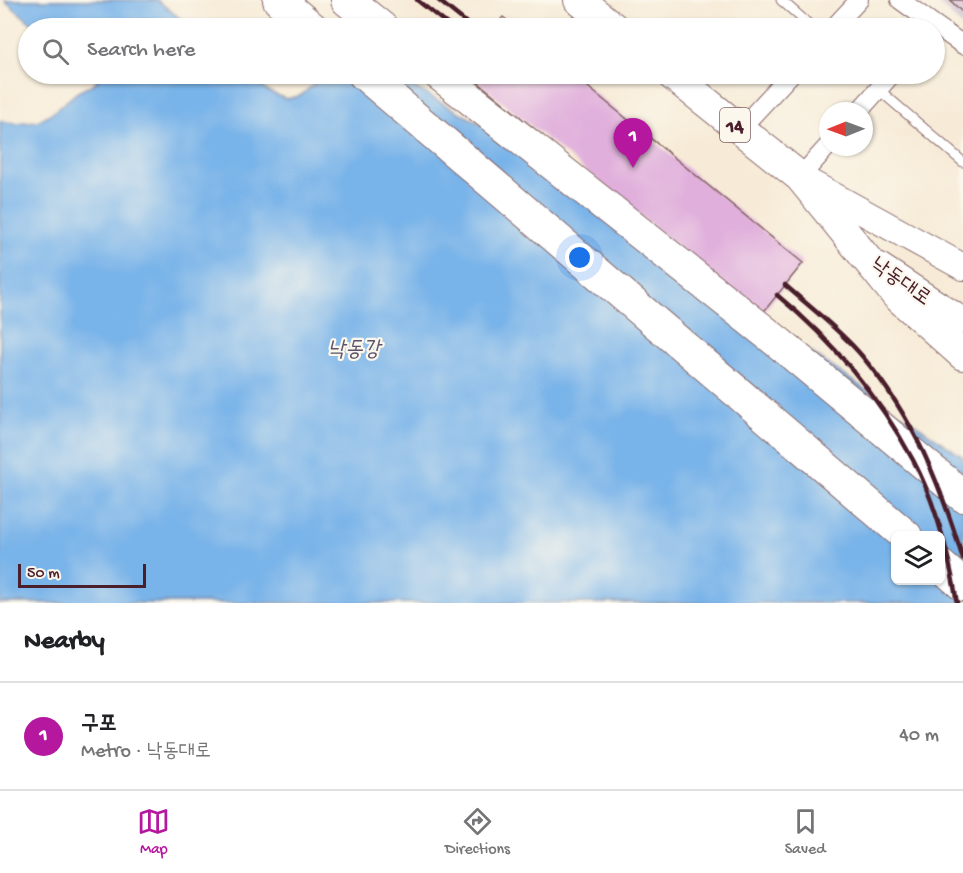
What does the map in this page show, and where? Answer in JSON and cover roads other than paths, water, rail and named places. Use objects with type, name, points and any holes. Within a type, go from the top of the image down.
[{"type":"highway","points":[[279,0],[300,18]]},
{"type":"highway","points":[[352,4],[370,18]]},
{"type":"highway","points":[[376,84],[900,531]]},
{"type":"highway","points":[[452,84],[779,343],[963,496]]},
{"type":"highway","points":[[945,569],[963,585]]},
{"type":"main road","name":"낙동대로","points":[[683,84],[800,177],[963,267]]},
{"type":"main road","name":"낙동대로","points":[[800,177],[869,259],[963,321]]},
{"type":"main road","name":"14","points":[[800,177],[896,295],[963,355]]},
{"type":"street","points":[[842,18],[859,0]]},
{"type":"street","points":[[900,0],[923,18]]},
{"type":"street","points":[[945,34],[963,45]]},
{"type":"street","points":[[740,129],[782,84]]},
{"type":"street","points":[[867,102],[883,84]]},
{"type":"street","points":[[800,177],[819,156]]},
{"type":"lane","points":[[781,0],[802,18]]},
{"type":"lane","points":[[879,89],[963,162]]},
{"type":"water","points":[[4,0],[157,0],[180,18],[25,18]]},
{"type":"water","name":"낙동강","points":[[92,84],[259,84],[267,91],[286,99],[300,96],[314,84],[402,84],[417,89],[506,138],[963,457],[963,603],[0,603],[0,121],[15,123],[38,121],[55,111],[76,93]]},
{"type":"railway","points":[[417,0],[440,18]]},
{"type":"railway","points":[[438,0],[460,18]]},
{"type":"railway","points":[[785,285],[853,346],[896,403],[911,427],[935,478],[963,559]]},
{"type":"railway","points":[[777,295],[835,350],[870,392],[900,437],[913,460],[935,511],[946,548],[957,603]]},
{"type":"place","name":"구포","points":[[633,168]]}]
